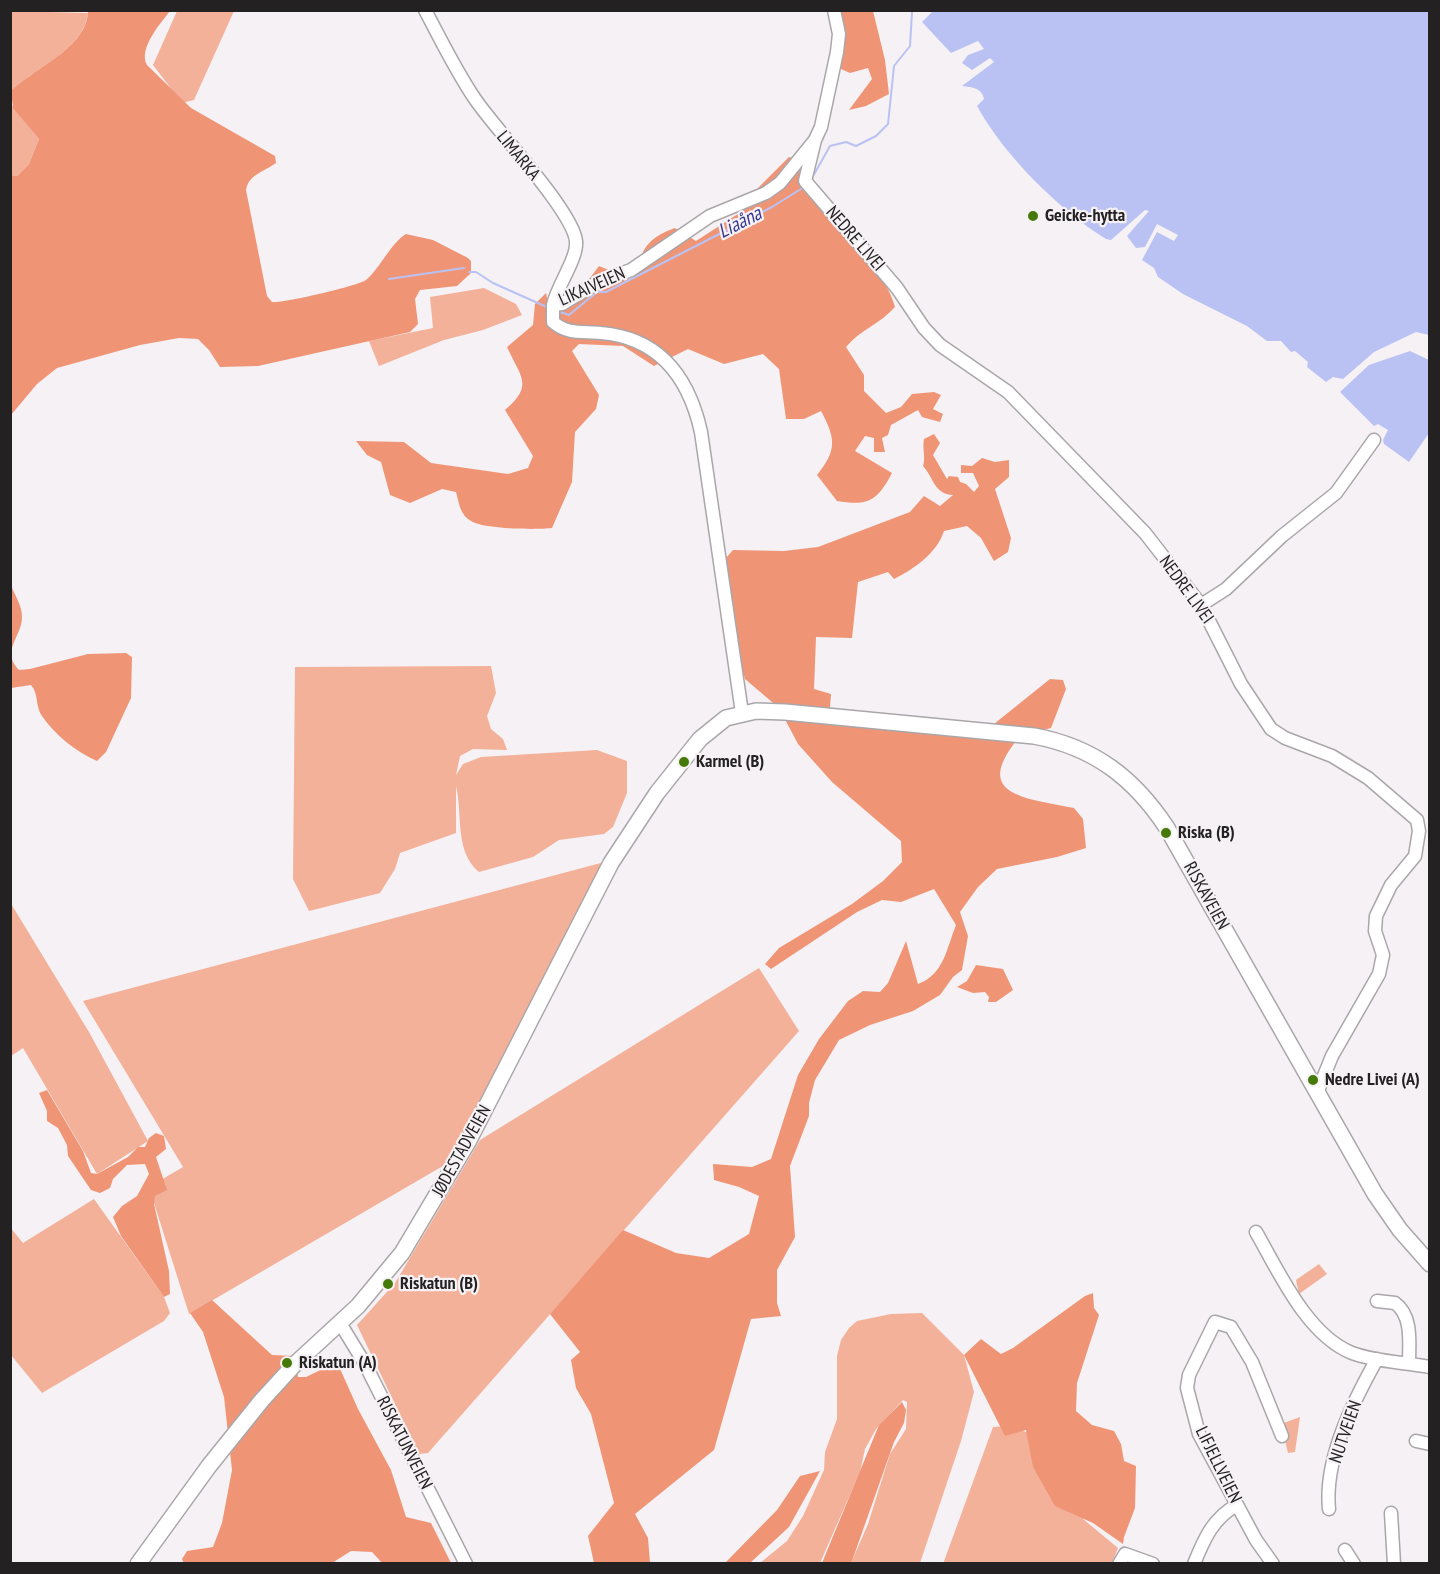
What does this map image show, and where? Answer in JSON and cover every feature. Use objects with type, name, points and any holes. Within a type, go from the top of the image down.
[{"type":"main road","name":"RISKAVEIEN","points":[[742,713],[785,712],[1035,736],[1080,748],[1109,764],[1146,797],[1167,828],[1379,1201],[1430,1264]]},
{"type":"main road","name":"JØDESTADVEIEN","points":[[138,1563],[209,1466],[262,1400],[295,1364],[340,1323],[386,1275],[441,1191],[489,1103],[603,877],[630,831],[692,747],[720,722],[742,713]]},
{"type":"street","name":"LIMARKA","points":[[425,10],[474,97],[561,208],[574,231],[577,243],[574,254],[556,291],[552,305]]},
{"type":"street","name":"LIKAIVEIEN","points":[[742,713],[701,432],[691,396],[671,364],[659,355],[617,335],[566,331],[553,322],[552,305],[562,304],[600,281],[631,270],[710,216],[766,193],[780,183],[815,140],[835,68],[838,34],[834,10]]},
{"type":"street","name":"NEDRE LIVEI","points":[[815,140],[805,181],[897,288],[923,327],[940,345],[987,376],[1015,399],[1128,513],[1201,605],[1240,684],[1271,729],[1332,756],[1368,778],[1405,807],[1418,822],[1415,856],[1391,885],[1376,916],[1376,931],[1383,955],[1379,974],[1332,1056],[1317,1093]]},
{"type":"street","points":[[1201,605],[1226,589],[1245,568],[1335,493],[1374,440]]},
{"type":"street","points":[[1256,1232],[1286,1283],[1320,1331],[1342,1348],[1377,1359],[1430,1366]]},
{"type":"street","points":[[1377,1300],[1395,1303],[1405,1315],[1410,1337],[1409,1363]]},
{"type":"street","name":"LIFJELLVEIEN","points":[[1273,1563],[1237,1505],[1199,1434],[1186,1388],[1189,1375],[1215,1322],[1231,1327],[1252,1362],[1282,1436]]},
{"type":"street","name":"RISKATUNVEIEN","points":[[340,1323],[365,1364],[466,1563]]},
{"type":"street","name":"NUTVEIEN","points":[[1329,1509],[1328,1497],[1339,1442],[1355,1402],[1377,1359]]},
{"type":"street","points":[[1416,1441],[1430,1444]]},
{"type":"street","points":[[1194,1563],[1211,1527],[1221,1515],[1237,1505]]},
{"type":"street","points":[[1391,1513],[1394,1563]]},
{"type":"street","points":[[1345,1550],[1354,1563]]},
{"type":"street","points":[[1119,1563],[1125,1554],[1153,1563]]},
{"type":"shaded area","points":[[11,11],[88,13],[84,26],[68,48],[11,91]]},
{"type":"shaded area","points":[[88,11],[170,11],[148,44],[145,52],[147,65],[191,108],[275,156],[276,163],[250,180],[246,190],[267,296],[272,302],[319,294],[366,280],[406,234],[433,240],[468,258],[471,261],[471,273],[457,286],[420,290],[415,299],[418,324],[410,332],[258,366],[220,367],[209,350],[198,339],[179,338],[140,345],[57,368],[37,384],[11,415],[11,175],[17,176],[29,164],[39,139],[13,108],[11,91],[69,47],[79,36]]},
{"type":"shaded area","points":[[177,11],[234,11],[194,100],[182,103],[153,65]]},
{"type":"shaded area","points":[[838,11],[873,11],[885,60],[889,94],[866,106],[849,110],[872,79],[868,68],[850,73],[841,69],[843,31]]},
{"type":"shaded area","points":[[10,103],[39,139],[29,164],[17,176],[11,175]]},
{"type":"shaded area","points":[[789,157],[799,160],[800,177],[868,258],[880,275],[895,307],[846,347],[864,375],[864,391],[886,413],[901,407],[912,394],[934,392],[941,395],[933,409],[943,414],[940,422],[922,417],[918,410],[891,425],[888,435],[882,438],[885,452],[874,452],[874,438],[865,436],[855,451],[892,473],[876,496],[864,502],[837,501],[817,475],[828,458],[832,444],[830,429],[821,411],[804,419],[786,419],[779,369],[763,354],[724,364],[688,349],[654,366],[623,346],[579,344],[572,351],[599,395],[596,409],[575,432],[572,482],[552,528],[510,528],[477,524],[464,515],[456,492],[442,489],[410,503],[390,495],[381,462],[367,455],[356,441],[404,442],[431,463],[508,474],[528,468],[533,456],[505,410],[520,394],[522,387],[520,374],[507,347],[533,325],[535,304],[546,293],[550,313],[578,294],[599,266],[630,279],[639,271],[642,255],[649,243],[675,228],[696,241],[747,208],[752,194]]},
{"type":"shaded area","points":[[484,288],[516,304],[522,315],[483,330],[444,340],[379,366],[369,341],[433,328],[430,297]]},
{"type":"shaded area","points":[[934,434],[940,443],[933,455],[947,479],[949,476],[958,477],[960,482],[966,484],[974,492],[979,486],[973,473],[961,473],[961,465],[972,466],[982,458],[995,462],[1009,460],[1009,477],[995,489],[1011,538],[1008,552],[994,561],[981,538],[967,526],[944,531],[941,539],[924,560],[894,579],[888,572],[858,582],[852,638],[816,637],[814,689],[831,694],[829,721],[984,732],[1050,679],[1063,680],[1066,689],[1051,728],[1039,731],[1026,729],[1009,750],[1001,767],[1001,779],[1007,788],[1018,795],[1074,808],[1083,819],[1086,848],[1057,857],[997,869],[978,887],[960,912],[968,936],[962,970],[953,977],[940,995],[913,1011],[870,1025],[839,1040],[815,1080],[809,1103],[809,1116],[790,1166],[795,1237],[777,1270],[777,1303],[781,1316],[751,1319],[714,1450],[635,1514],[648,1538],[650,1563],[594,1563],[588,1536],[614,1503],[591,1414],[576,1388],[571,1360],[580,1352],[550,1314],[623,1230],[676,1253],[709,1258],[749,1234],[759,1196],[714,1180],[713,1164],[752,1167],[771,1159],[798,1075],[819,1039],[848,1001],[863,991],[880,992],[888,983],[906,941],[918,984],[927,980],[939,967],[956,925],[934,889],[901,902],[882,900],[857,912],[771,969],[765,964],[779,948],[852,904],[883,881],[902,862],[901,841],[832,782],[798,744],[779,708],[745,679],[736,646],[724,560],[733,550],[784,551],[818,547],[910,512],[924,496],[940,506],[953,495],[938,489],[923,466],[924,439]]},
{"type":"shaded area","points":[[11,585],[22,613],[21,624],[11,657]]},
{"type":"shaded area","points":[[126,653],[132,657],[131,698],[106,752],[97,761],[81,753],[53,730],[40,712],[31,685],[11,688],[11,657],[19,670],[88,654]]},
{"type":"shaded area","points":[[491,666],[496,693],[487,716],[491,729],[503,739],[507,750],[473,749],[460,756],[456,775],[463,764],[481,757],[597,750],[627,761],[627,793],[613,827],[604,834],[559,840],[533,857],[479,872],[466,854],[463,843],[456,786],[456,833],[400,853],[395,869],[380,893],[309,911],[293,879],[295,667]]},
{"type":"shaded area","points":[[612,860],[448,1163],[189,1314],[149,1187],[183,1167],[83,1001]]},
{"type":"shaded area","points":[[10,902],[89,1032],[148,1141],[97,1174],[23,1048],[11,1056]]},
{"type":"shaded area","points":[[976,965],[1003,969],[1013,990],[996,1002],[988,1002],[989,997],[985,992],[973,993],[957,987],[967,981]]},
{"type":"shaded area","points":[[759,968],[799,1031],[428,1453],[419,1454],[357,1325],[395,1283],[480,1140]]},
{"type":"shaded area","points":[[47,1090],[83,1151],[91,1173],[97,1174],[128,1157],[138,1147],[145,1147],[149,1138],[156,1133],[164,1136],[166,1149],[156,1157],[167,1190],[155,1196],[154,1204],[169,1271],[170,1294],[164,1297],[121,1236],[113,1217],[122,1206],[137,1196],[149,1174],[145,1164],[127,1165],[113,1179],[110,1188],[100,1193],[91,1190],[68,1156],[67,1145],[58,1128],[47,1121],[47,1111],[39,1093]]},
{"type":"shaded area","points":[[94,1199],[164,1297],[170,1313],[164,1321],[42,1393],[11,1355],[10,1227],[23,1243]]},
{"type":"shaded area","points":[[1319,1264],[1327,1274],[1299,1294],[1296,1280]]},
{"type":"shaded area","points":[[1093,1293],[1094,1308],[1099,1315],[1077,1383],[1076,1411],[1092,1425],[1114,1431],[1121,1444],[1124,1461],[1136,1466],[1135,1508],[1123,1544],[1093,1523],[1055,1506],[1033,1467],[1026,1430],[1005,1436],[964,1355],[981,1339],[1001,1354],[1013,1348],[1085,1296]]},
{"type":"shaded area","points":[[212,1300],[272,1355],[295,1356],[298,1377],[306,1377],[337,1362],[358,1409],[391,1470],[406,1517],[431,1523],[451,1563],[382,1563],[372,1552],[351,1551],[332,1563],[184,1564],[182,1559],[187,1551],[213,1547],[222,1523],[232,1470],[224,1397],[203,1332],[190,1313]]},
{"type":"shaded area","points":[[922,1313],[964,1355],[974,1392],[961,1441],[920,1563],[851,1563],[868,1524],[890,1454],[906,1429],[907,1402],[903,1400],[876,1429],[865,1449],[860,1472],[820,1563],[760,1563],[787,1541],[803,1516],[824,1470],[825,1452],[837,1419],[837,1356],[841,1340],[857,1321],[891,1314]]},
{"type":"shaded area","points":[[902,1402],[906,1410],[904,1423],[894,1442],[852,1561],[850,1563],[822,1563],[879,1425]]},
{"type":"shaded area","points":[[1300,1417],[1295,1452],[1288,1453],[1281,1424]]},
{"type":"shaded area","points":[[1008,1426],[1032,1434],[1083,1519],[1118,1548],[1112,1563],[943,1564],[993,1427]]},
{"type":"shaded area","points":[[820,1471],[789,1527],[750,1563],[725,1563],[777,1510],[800,1476]]},
{"type":"water","points":[[934,10],[1429,11],[1429,335],[1416,332],[1374,352],[1343,379],[1333,377],[1326,382],[1307,367],[1308,362],[1295,351],[1291,352],[1281,341],[1267,341],[1247,326],[1183,294],[1158,277],[1154,268],[1142,260],[1157,232],[1174,241],[1178,235],[1157,224],[1145,247],[1136,248],[1127,236],[1149,211],[1145,210],[1111,240],[1106,239],[1051,197],[1017,162],[977,106],[984,99],[981,92],[962,86],[994,62],[990,58],[972,70],[962,63],[968,55],[984,49],[978,41],[951,53],[922,22]]},
{"type":"water","points":[[1410,351],[1429,360],[1429,433],[1409,462],[1384,444],[1383,440],[1388,430],[1378,424],[1374,426],[1340,392],[1369,365]]},
{"type":"waterway","name":"Liaåna","points":[[812,178],[830,146],[846,142],[856,146],[876,136],[888,124],[894,66],[910,46],[912,12]]},
{"type":"waterway","name":"Liaåna","points":[[557,311],[569,315],[597,292],[606,292],[772,207],[804,187]]},
{"type":"waterway","name":"Liaåna","points":[[389,279],[464,268]]},
{"type":"waterway","name":"Liaåna","points":[[469,272],[476,272],[493,283],[549,308]]},
{"type":"place","name":"Geicke-hytta","points":[[1033,216]]},
{"type":"place","name":"Karmel (B)","points":[[684,762]]},
{"type":"place","name":"Riska (B)","points":[[1166,833]]},
{"type":"place","name":"Nedre Livei (A)","points":[[1313,1080]]},
{"type":"place","name":"Riskatun (B)","points":[[388,1284]]},
{"type":"place","name":"Riskatun (A)","points":[[287,1363]]}]
